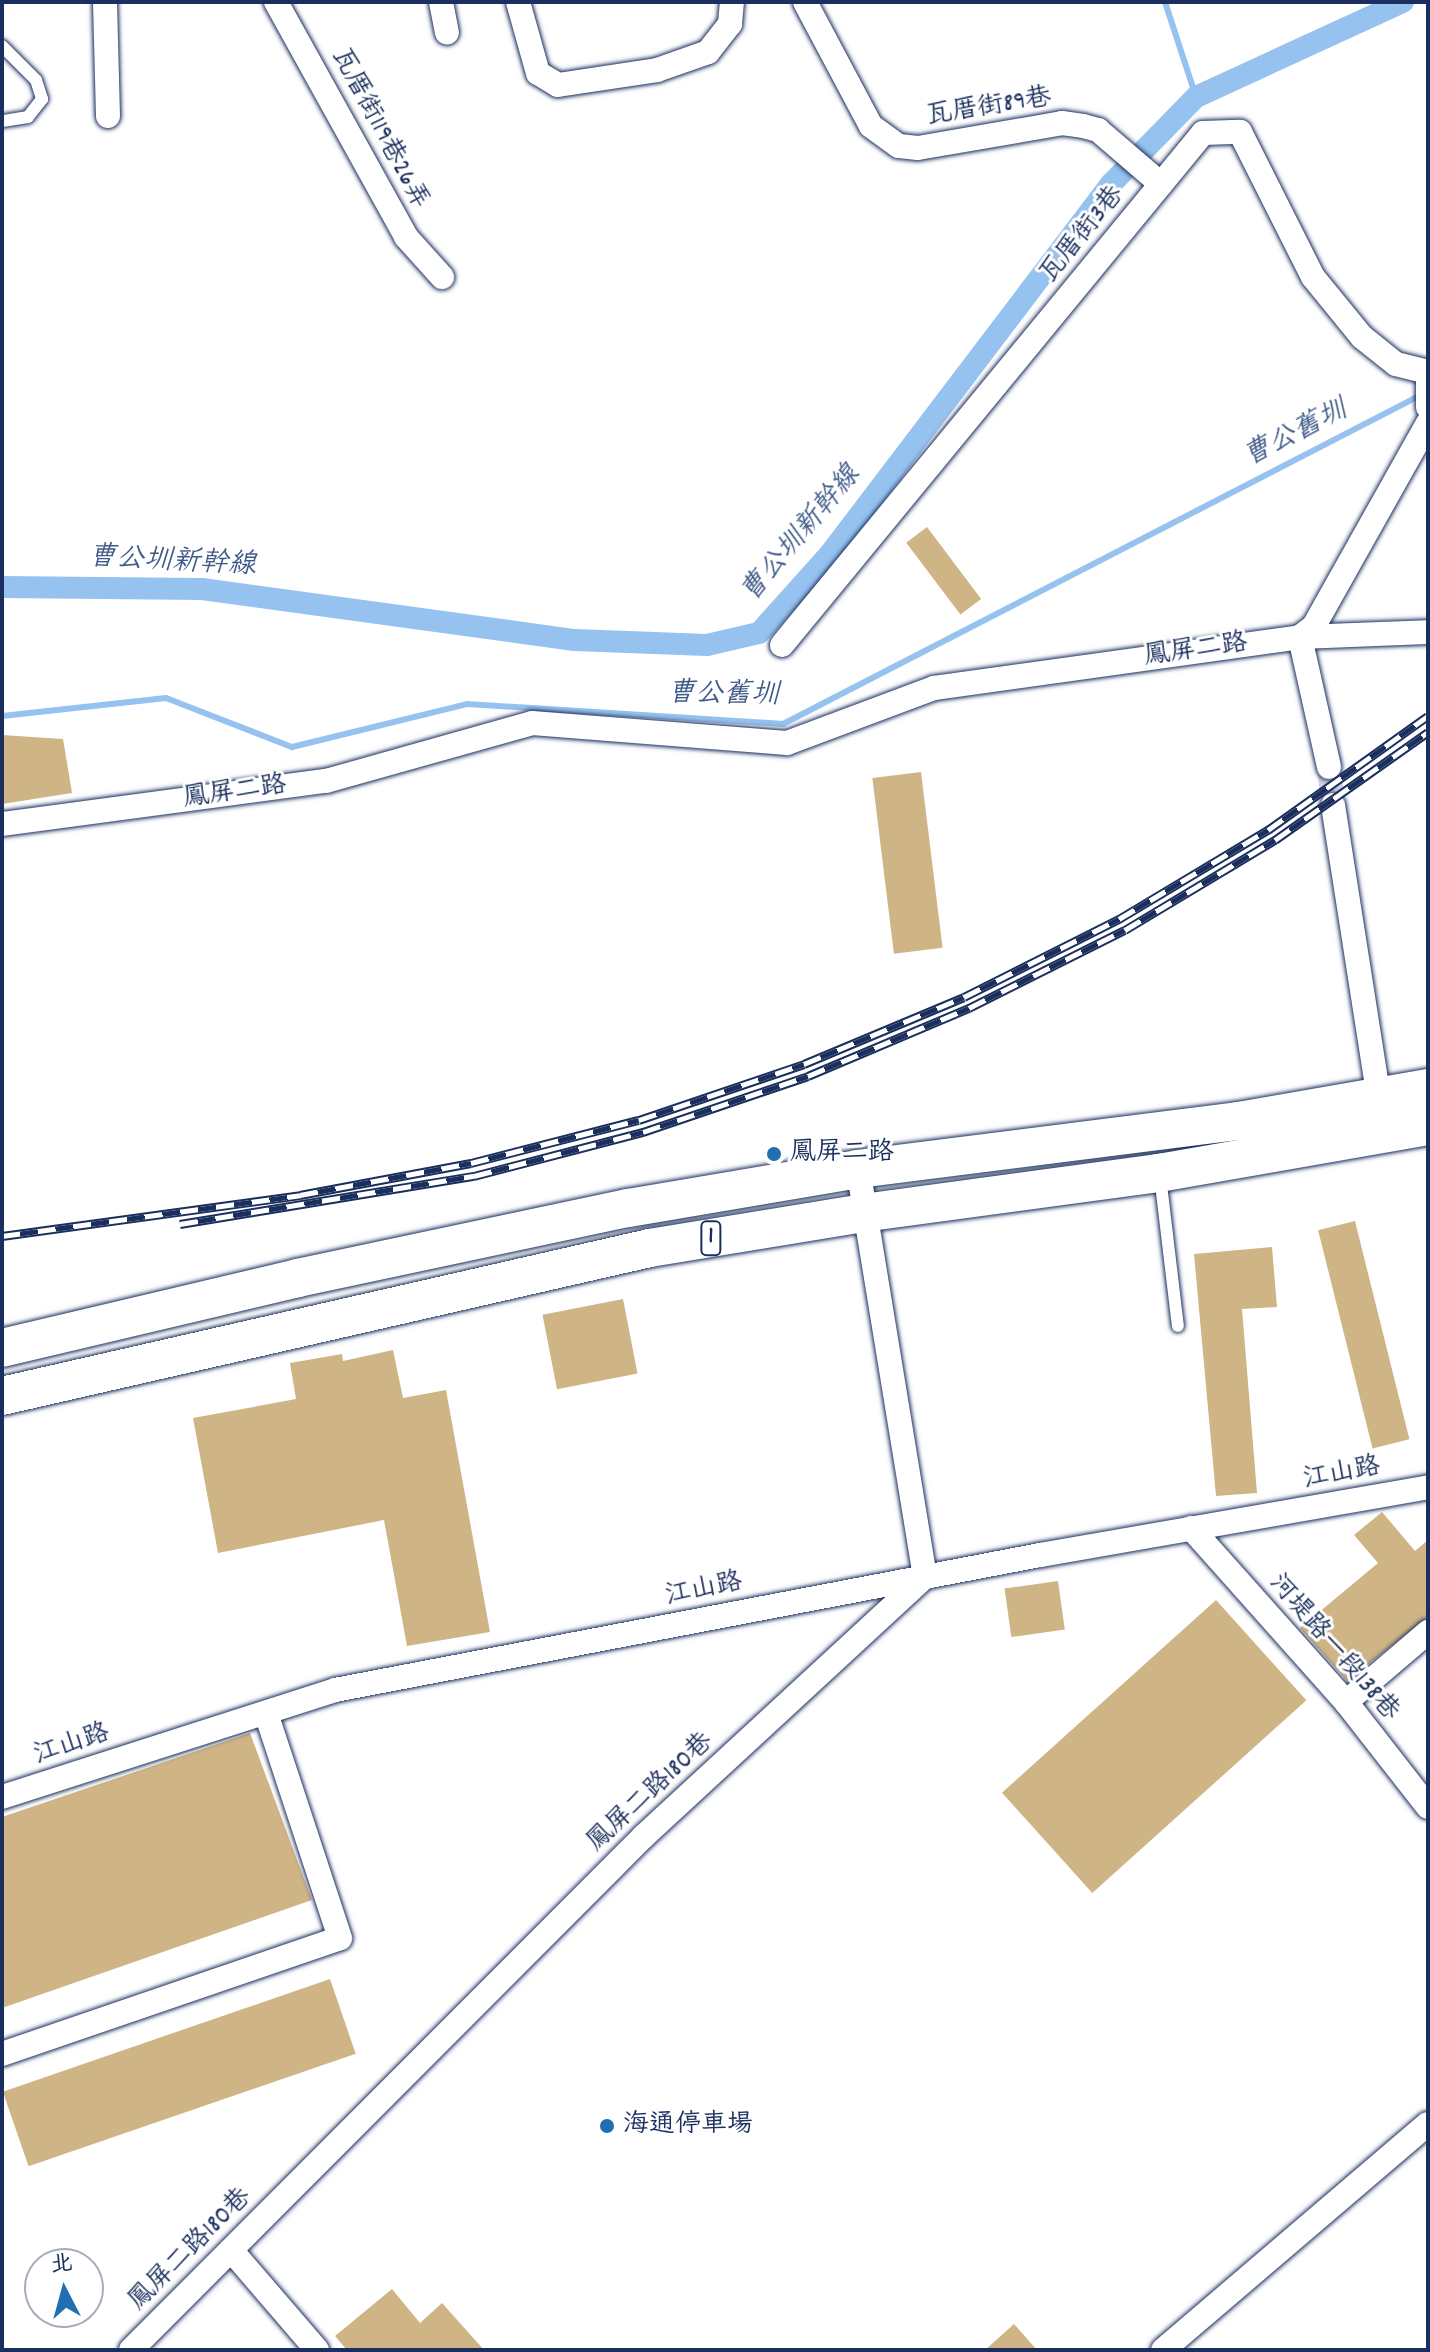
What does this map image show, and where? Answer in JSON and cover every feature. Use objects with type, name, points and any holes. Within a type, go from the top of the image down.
[{"type":"main road","name":"1","points":[[2,1348],[282,1281],[628,1208],[858,1169],[1379,1098],[1428,1088]]},
{"type":"main road","name":"1","points":[[2,1396],[650,1248],[863,1213],[1159,1173],[1428,1126]]},
{"type":"main road","points":[[282,1281],[289,1328]]},
{"type":"street","points":[[105,2],[108,116]]},
{"type":"street","name":"瓦厝街119巷26弄","points":[[276,2],[406,237],[442,277]]},
{"type":"street","points":[[441,2],[447,32]]},
{"type":"street","points":[[518,2],[538,73],[558,85],[657,70],[708,52],[730,24],[732,2]]},
{"type":"street","name":"瓦厝街89巷","points":[[805,2],[871,126],[899,146],[918,148],[1062,123],[1098,130],[1156,179]]},
{"type":"street","name":"瓦厝街3巷","points":[[782,645],[1156,179],[1203,133],[1240,132],[1313,277],[1362,337],[1396,364],[1428,372]]},
{"type":"street","points":[[1428,379],[1428,407]]},
{"type":"street","points":[[1329,767],[1300,637],[1314,626],[1428,423]]},
{"type":"street","name":"鳳屏二路","points":[[2,824],[326,781],[532,723],[787,743],[934,688],[1300,637],[1428,632]]},
{"type":"street","points":[[1333,805],[1379,1098]]},
{"type":"street","points":[[858,1169],[925,1577]]},
{"type":"street","name":"江山路","points":[[2,1797],[335,1690],[925,1577],[1428,1487]]},
{"type":"street","name":"河堤路一段138巷","points":[[1191,1528],[1346,1702],[1428,1807]]},
{"type":"street","name":"鳳屏二路180巷","points":[[131,2350],[644,1836],[925,1577]]},
{"type":"street","points":[[1346,1702],[1428,1632]]},
{"type":"street","points":[[2,2054],[340,1938],[266,1713]]},
{"type":"street","points":[[1163,2350],[1428,2124]]},
{"type":"street","points":[[231,2250],[317,2350]]},
{"type":"lane","points":[[2,46],[36,80],[42,99],[28,117],[2,121]]},
{"type":"lane","points":[[1159,1173],[1178,1326]]},
{"type":"building","points":[[927,527],[981,599],[960,615],[906,543]]},
{"type":"building","points":[[2,735],[63,739],[72,793],[2,804]]},
{"type":"building","points":[[921,772],[943,948],[894,954],[872,778]]},
{"type":"building","points":[[1355,1221],[1409,1439],[1373,1449],[1318,1230]]},
{"type":"building","points":[[1272,1247],[1277,1307],[1242,1309],[1257,1493],[1216,1496],[1194,1254]]},
{"type":"building","points":[[623,1299],[638,1374],[557,1389],[543,1315]]},
{"type":"building","points":[[393,1350],[403,1398],[446,1390],[490,1632],[407,1646],[384,1520],[218,1553],[193,1418],[296,1399],[290,1363],[342,1354],[343,1361]]},
{"type":"building","points":[[1382,1512],[1415,1551],[1428,1540],[1428,1617],[1347,1681],[1300,1628],[1378,1563],[1354,1535]]},
{"type":"building","points":[[1058,1581],[1065,1630],[1011,1637],[1005,1589]]},
{"type":"building","points":[[1216,1600],[1306,1700],[1092,1893],[1002,1793]]},
{"type":"building","points":[[250,1733],[312,1900],[2,2008],[2,1817]]},
{"type":"building","points":[[330,1979],[356,2054],[29,2166],[3,2092]]},
{"type":"building","points":[[392,2289],[420,2323],[442,2303],[484,2350],[347,2350],[335,2336]]},
{"type":"building","points":[[1014,2324],[1037,2350],[985,2350]]},
{"type":"waterway","points":[[1165,2],[1196,97]]},
{"type":"waterway","name":"曹公圳新幹線","points":[[2,587],[202,589],[575,640],[707,645],[759,633],[830,554],[1111,184],[1196,97],[1403,2]]},
{"type":"waterway","name":"曹公舊圳","points":[[2,716],[166,698],[292,747],[467,704],[783,724],[1421,395]]},
{"type":"tunnel","points":[[1329,767],[1333,805]]},
{"type":"railway","points":[[2,1236],[300,1195],[471,1163],[639,1120],[804,1064],[964,997],[1119,919],[1268,830],[1428,716]]},
{"type":"railway","points":[[180,1224],[474,1176],[643,1132],[808,1076],[969,1008],[1125,930],[1275,840],[1428,732]]},
{"type":"place","name":"鳳屏二路","points":[[774,1154]]},
{"type":"place","name":"海通停車場","points":[[607,2126]]}]
